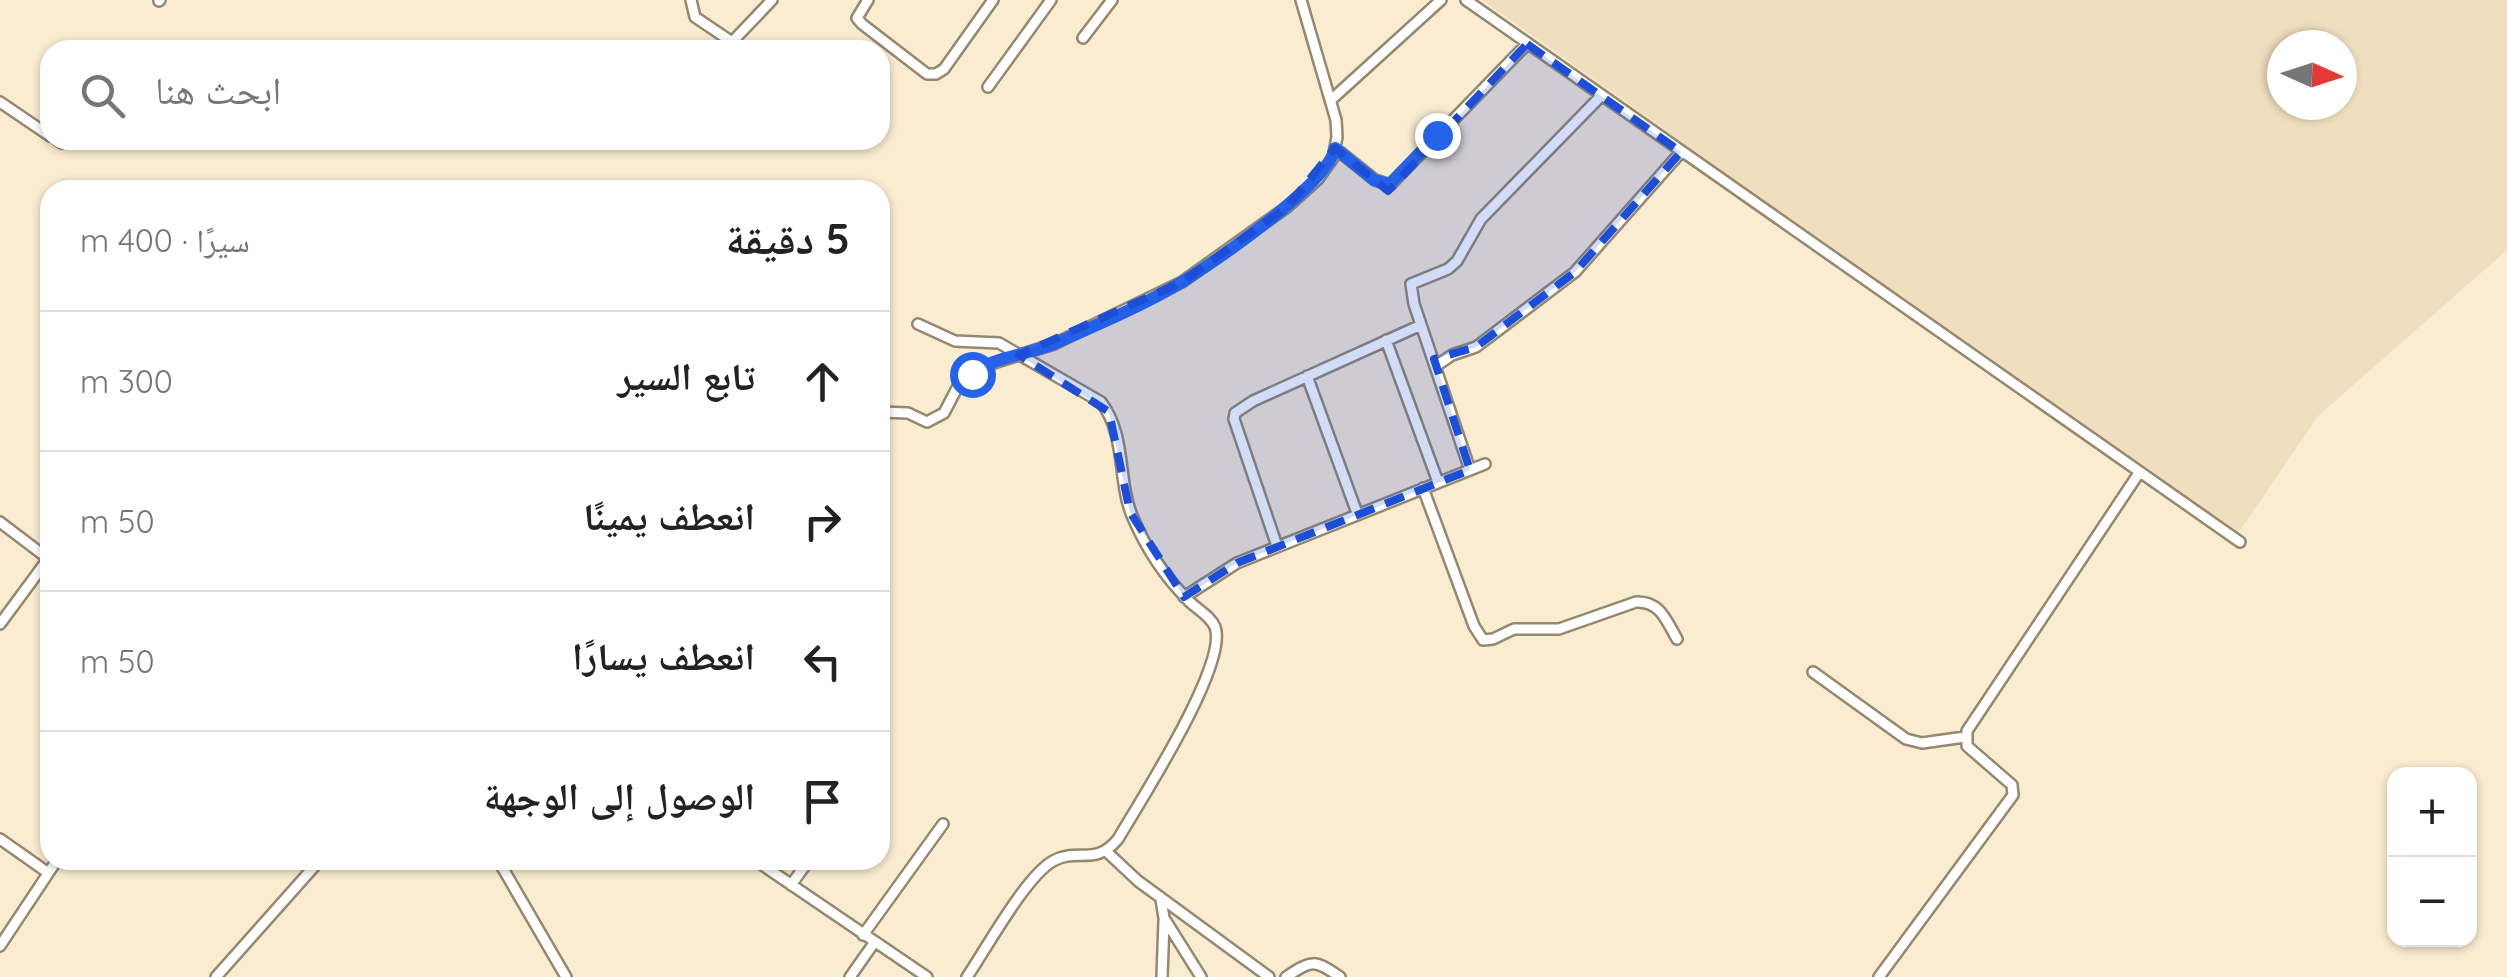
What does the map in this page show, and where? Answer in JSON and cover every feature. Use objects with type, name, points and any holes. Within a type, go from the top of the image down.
[{"type":"street","points":[[691,0],[694,17],[727,40]]},
{"type":"street","points":[[740,40],[772,0]]},
{"type":"street","points":[[868,0],[857,18],[883,40]]},
{"type":"street","points":[[890,46],[927,74],[936,74],[993,0]]},
{"type":"street","points":[[988,87],[1051,0]]},
{"type":"street","points":[[1083,38],[1112,0]]},
{"type":"street","points":[[890,412],[908,413],[927,422],[936,419],[944,413],[956,388],[981,367],[1054,344],[1182,282],[1287,207],[1318,179],[1333,158],[1337,137],[1331,100],[1300,0]]},
{"type":"street","points":[[1331,100],[1441,0]]},
{"type":"street","points":[[1466,0],[2240,542]]},
{"type":"street","points":[[1335,148],[1374,180],[1390,184],[1527,44]]},
{"type":"street","points":[[1470,470],[1411,284],[1448,269],[1457,261],[1481,219],[1601,96]]},
{"type":"street","points":[[0,102],[40,129]]},
{"type":"street","points":[[1436,366],[1452,355],[1476,347],[1574,272],[1681,152]]},
{"type":"street","points":[[918,324],[954,341],[993,341],[1101,402],[1109,412],[1130,512],[1165,575],[1214,626],[1214,647],[1204,685],[1168,754],[1107,852]]},
{"type":"street","points":[[1276,546],[1234,413],[1421,324]]},
{"type":"street","points":[[1386,340],[1438,482]]},
{"type":"street","points":[[1430,348],[1452,355]]},
{"type":"street","points":[[1307,376],[1357,513]]},
{"type":"street","points":[[1184,596],[1237,563],[1485,464]]},
{"type":"street","points":[[1965,737],[2139,473]]},
{"type":"street","points":[[1423,488],[1482,640],[1514,628],[1559,629],[1646,601],[1657,606],[1677,639]]},
{"type":"street","points":[[0,522],[40,553]]},
{"type":"street","points":[[0,624],[40,572]]},
{"type":"street","points":[[1813,672],[1913,742],[1965,737]]},
{"type":"street","points":[[1879,977],[2014,792],[2012,784],[1968,746],[1965,737]]},
{"type":"street","points":[[863,935],[943,824]]},
{"type":"street","points":[[0,839],[40,867]]},
{"type":"street","points":[[968,977],[1014,905],[1048,864],[1059,858],[1107,852],[1268,977]]},
{"type":"street","points":[[0,946],[47,872],[44,870]]},
{"type":"street","points":[[216,977],[311,870]]},
{"type":"street","points":[[504,870],[566,977]]},
{"type":"street","points":[[769,870],[927,977]]},
{"type":"street","points":[[791,885],[802,870]]},
{"type":"street","points":[[1162,898],[1162,977]]},
{"type":"street","points":[[1164,918],[1201,977]]},
{"type":"street","points":[[850,977],[874,942]]},
{"type":"street","points":[[1286,977],[1312,962],[1340,977]]},
{"type":"highlighted area","points":[[1527,44],[1681,152],[1575,272],[1476,347],[1434,359],[1470,470],[1237,563],[1184,597],[1130,512],[1109,412],[1019,355],[1182,282],[1287,207],[1335,148],[1388,191]]},
{"type":"shaded area","points":[[1482,0],[2507,0],[2507,250],[2318,416],[2237,535]]},
{"type":"route","points":[[972,374],[998,360],[1054,344],[1182,282],[1287,207],[1318,179],[1333,158],[1335,148],[1374,180],[1390,184],[1437,135]]}]
